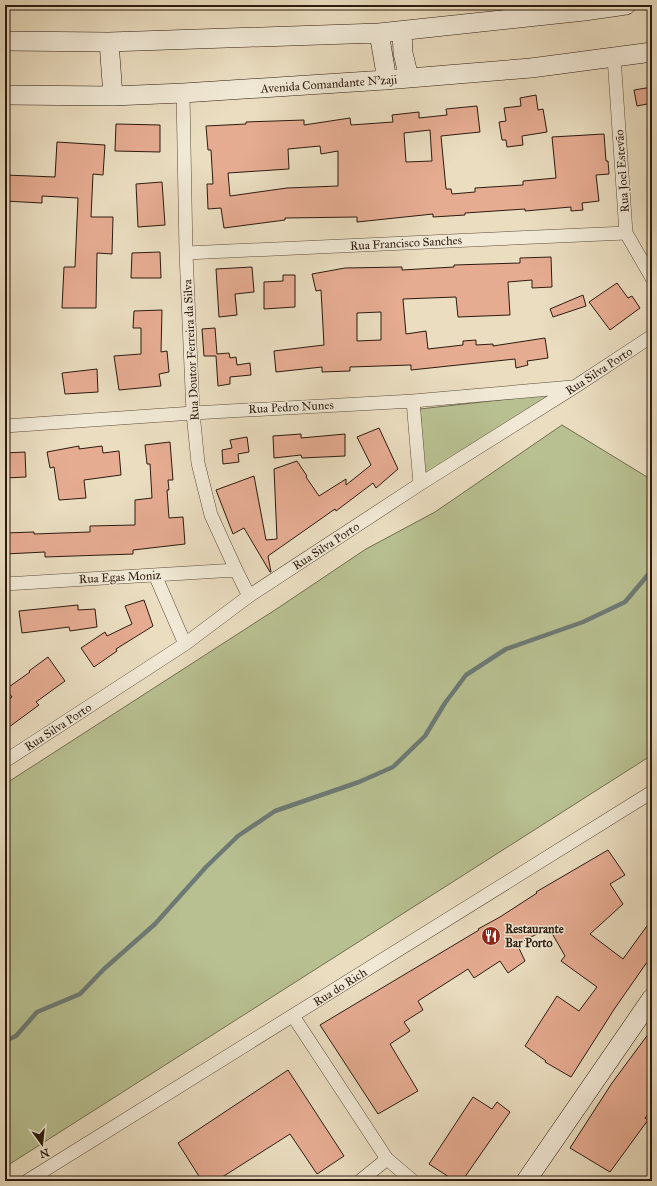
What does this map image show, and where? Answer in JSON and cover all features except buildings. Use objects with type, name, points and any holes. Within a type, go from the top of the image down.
[{"type":"street","points":[[5,41],[109,42],[378,33],[584,11],[626,5]]},
{"type":"street","points":[[402,31],[404,60],[409,78]]},
{"type":"street","points":[[378,33],[385,68],[385,80]]},
{"type":"street","points":[[109,42],[113,96]]},
{"type":"street","name":"Avenida Comandante N'zaji","points":[[5,95],[113,96],[385,80],[531,68],[652,52]]},
{"type":"street","name":"Rua Joel Estevão","points":[[614,57],[626,233],[652,278]]},
{"type":"street","name":"Rua Doutor Ferreira da Silva","points":[[182,93],[192,413],[198,463],[210,515],[249,596]]},
{"type":"street","name":"Rua Francisco Sanches","points":[[186,253],[626,233]]},
{"type":"street","name":"Rua Silva Porto","points":[[5,761],[185,644],[249,596],[420,484],[576,386],[652,336]]},
{"type":"street","name":"Rua Pedro Nunes","points":[[5,426],[192,413],[413,401],[576,386]]},
{"type":"street","points":[[413,401],[420,484]]},
{"type":"street","name":"Rua Egas Moniz","points":[[5,584],[236,570]]},
{"type":"street","points":[[155,575],[185,644]]},
{"type":"street","name":"Rua do Rich","points":[[27,1181],[293,1016],[650,798]]},
{"type":"street","points":[[526,1181],[652,998]]},
{"type":"street","points":[[293,1016],[387,1159],[413,1181]]},
{"type":"street","points":[[360,1181],[387,1159]]},
{"type":"green space","points":[[552,394],[425,476],[420,409]]},
{"type":"green space","points":[[562,425],[652,480],[652,755],[5,1167],[5,784],[278,608],[366,549],[435,512]]},
{"type":"waterway","points":[[5,1041],[16,1036],[37,1012],[80,994],[104,969],[155,924],[206,867],[238,836],[275,811],[359,782],[393,767],[425,736],[445,703],[466,675],[506,649],[583,622],[625,602],[652,570]]},
{"type":"place","name":"Restaurante Bar Porto","points":[[491,936]]}]
